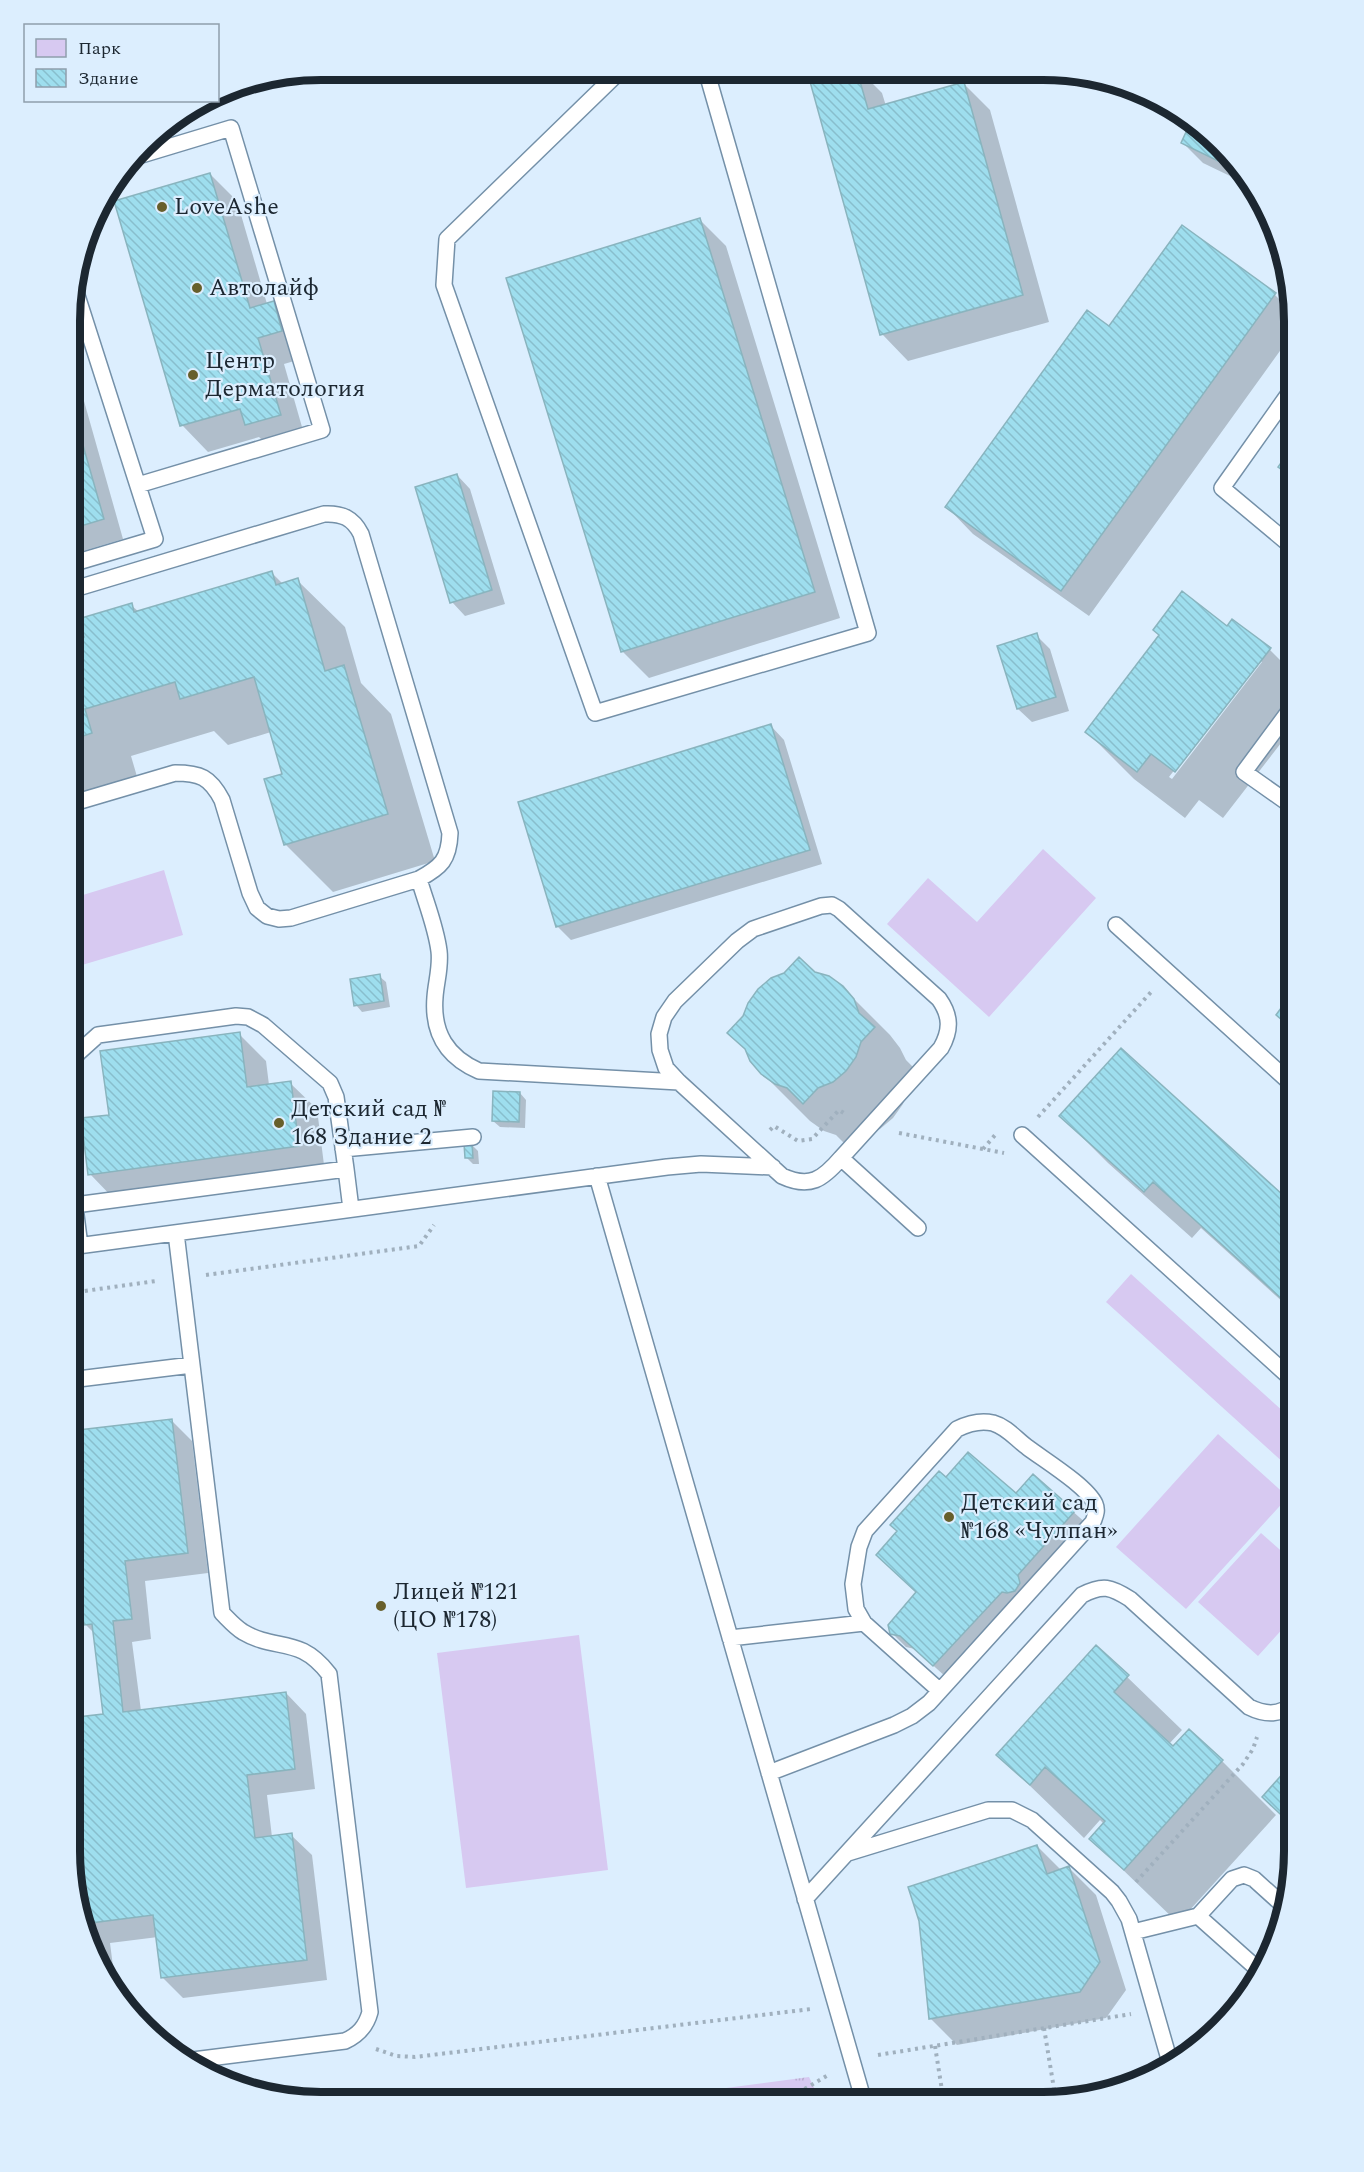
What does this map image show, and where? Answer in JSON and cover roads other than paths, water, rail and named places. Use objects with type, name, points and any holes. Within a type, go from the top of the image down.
[{"type":"lane","points":[[611,80],[447,239],[444,285],[595,713],[868,633],[709,80]]},
{"type":"lane","points":[[138,485],[322,430],[231,128],[147,153]]},
{"type":"lane","points":[[80,305],[155,539],[80,561]]},
{"type":"lane","points":[[1285,399],[1222,488],[1285,541]]},
{"type":"lane","points":[[80,587],[324,514],[348,517],[362,534],[450,833],[450,846],[446,857],[437,869],[419,879],[291,918],[279,919],[267,916],[257,908],[222,800],[216,787],[206,779],[193,773],[175,773],[80,801]]},
{"type":"lane","points":[[1285,717],[1244,772],[1285,801]]},
{"type":"lane","points":[[419,879],[439,950],[435,1005],[437,1024],[443,1042],[456,1058],[479,1071],[679,1082]]},
{"type":"lane","points":[[832,905],[839,909],[939,999],[949,1018],[948,1036],[941,1048],[828,1173],[817,1180],[806,1182],[782,1176],[679,1082],[666,1068],[660,1050],[659,1034],[664,1017],[675,1001],[745,934],[763,925],[821,906],[832,905]]},
{"type":"lane","points":[[1116,925],[1285,1079]]},
{"type":"lane","points":[[80,1051],[98,1035],[236,1016],[248,1017],[264,1025],[330,1083],[336,1097],[351,1209]]},
{"type":"lane","points":[[1022,1135],[1285,1373]]},
{"type":"lane","points":[[343,1149],[473,1137]]},
{"type":"lane","points":[[841,1158],[918,1228]]},
{"type":"lane","points":[[80,1245],[701,1164],[773,1167]]},
{"type":"lane","points":[[80,1204],[346,1168]]},
{"type":"lane","points":[[597,1176],[861,2092]]},
{"type":"lane","points":[[176,1233],[222,1613],[243,1632],[258,1639],[297,1647],[310,1655],[329,1674],[370,2013],[368,2020],[357,2035],[345,2041],[199,2059]]},
{"type":"lane","points":[[80,1379],[192,1365]]},
{"type":"lane","points":[[769,1773],[903,1721],[920,1711],[940,1691],[1093,1522],[1096,1507],[1090,1497],[1056,1466],[1028,1448],[1006,1429],[994,1423],[969,1423],[957,1429],[865,1531],[859,1547],[853,1584],[856,1609],[864,1623],[940,1691]]},
{"type":"lane","points":[[805,1899],[1082,1595],[1094,1589],[1115,1590],[1130,1599],[1250,1707],[1267,1714],[1285,1710]]},
{"type":"lane","points":[[730,1638],[864,1623]]},
{"type":"lane","points":[[848,1853],[988,1810],[1012,1810],[1032,1820],[1119,1901],[1129,1919],[1169,2057]]},
{"type":"lane","points":[[1133,1932],[1198,1916],[1232,1879],[1244,1875],[1254,1879],[1279,1902]]},
{"type":"lane","points":[[1198,1916],[1255,1966]]},
{"type":"place","name":"LoveAshe","points":[[162,207]]},
{"type":"place","name":"Автолайф","points":[[197,288]]},
{"type":"place","name":"Центр Дерматология","points":[[193,375]]},
{"type":"place","name":"Детский сад № 168 Здание 2","points":[[279,1123]]},
{"type":"place","name":"Детский сад №168 «Чулпан»","points":[[949,1517]]},
{"type":"place","name":"Лицей №121 (ЦО №178)","points":[[381,1606]]}]
